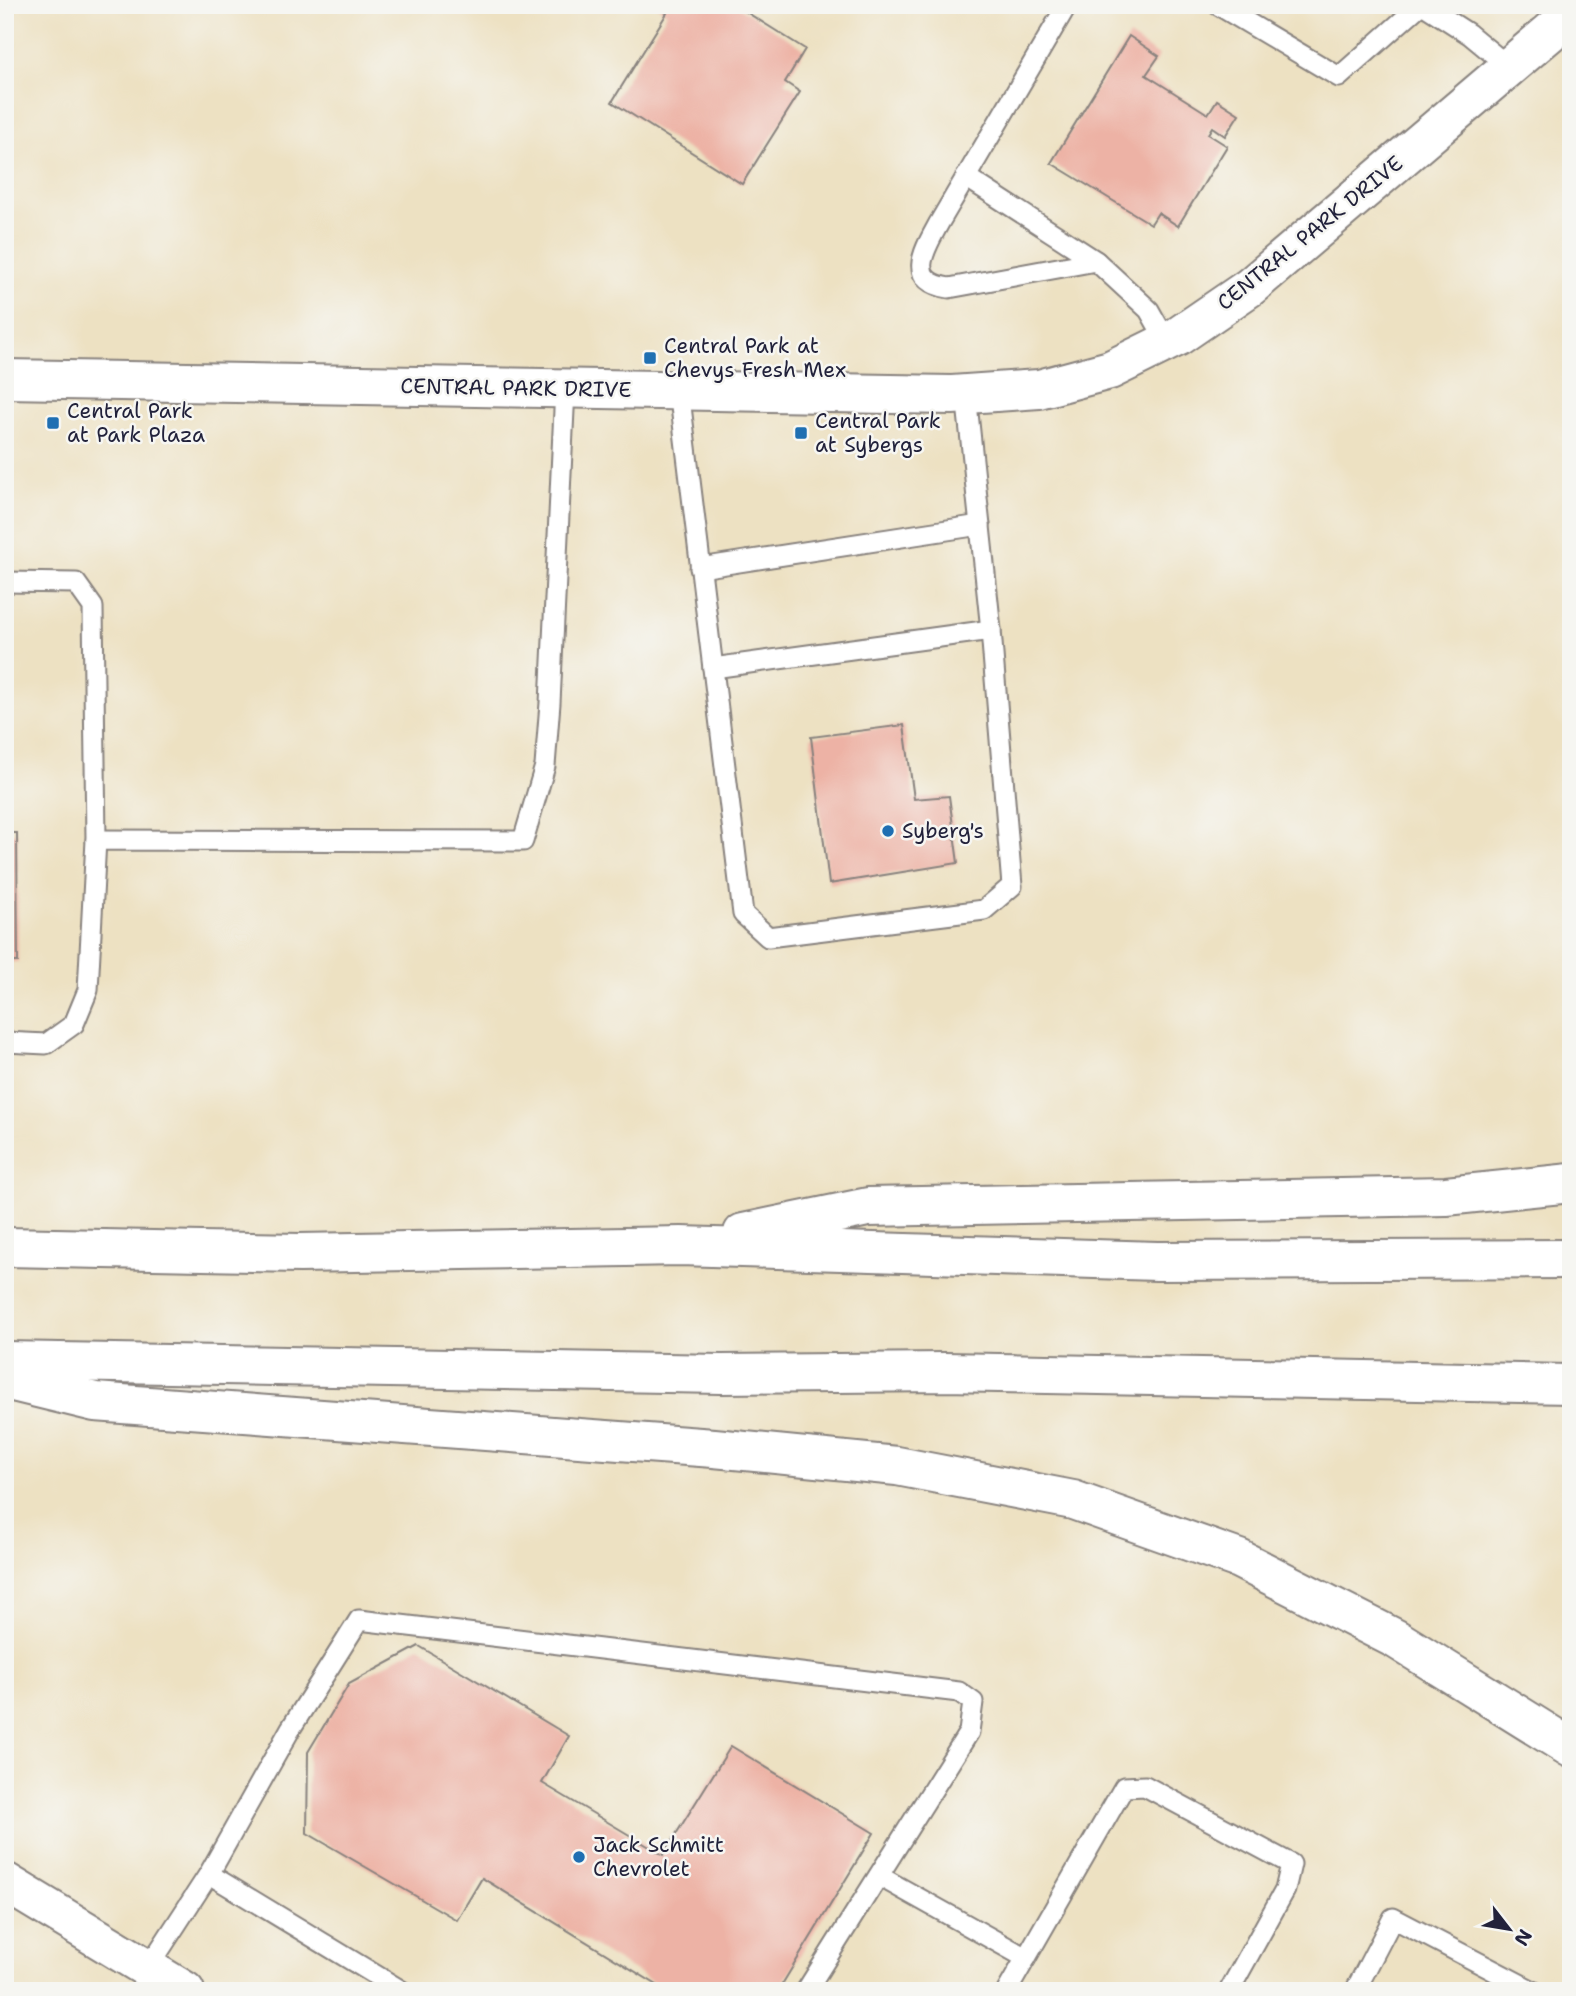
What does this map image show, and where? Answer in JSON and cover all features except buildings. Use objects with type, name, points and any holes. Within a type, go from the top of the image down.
[{"type":"main road","name":"CENTRAL PARK DRIVE","points":[[5,379],[966,394],[1051,386],[1110,370],[1167,342],[1251,287],[1571,12]]},
{"type":"main road","points":[[681,1246],[869,1207],[1446,1196],[1571,1183]]},
{"type":"main road","points":[[5,1247],[300,1252],[681,1246],[1157,1261],[1571,1259]]},
{"type":"main road","points":[[5,1361],[721,1374],[946,1372],[1571,1384]]},
{"type":"main road","points":[[5,1380],[95,1402],[714,1448],[897,1466],[1073,1500],[1239,1559],[1396,1639],[1571,1748]]},
{"type":"main road","points":[[5,1882],[185,1991]]},
{"type":"lane","points":[[1067,5],[966,177],[922,256],[921,266],[924,274],[935,286],[949,288],[1096,261]]},
{"type":"lane","points":[[1218,5],[1339,77],[1422,5],[1469,34],[1509,67]]},
{"type":"lane","points":[[966,177],[1096,261],[1149,310],[1167,342]]},
{"type":"lane","points":[[96,840],[523,841],[545,766],[565,388]]},
{"type":"lane","points":[[678,390],[743,914],[768,937],[984,910],[1012,886],[991,630],[966,394]]},
{"type":"lane","points":[[700,568],[980,525]]},
{"type":"lane","points":[[5,582],[76,583],[93,607],[96,840],[88,990],[74,1024],[46,1044],[5,1042]]},
{"type":"lane","points":[[713,668],[991,630]]},
{"type":"lane","points":[[148,1968],[209,1874],[290,1728],[359,1620],[959,1692],[973,1702],[969,1732],[806,1991]]},
{"type":"lane","points":[[1007,1991],[1124,1787],[1145,1786],[1290,1864],[1285,1890],[1229,1991]]},
{"type":"lane","points":[[209,1874],[402,1991]]},
{"type":"lane","points":[[879,1876],[1026,1958]]},
{"type":"lane","points":[[1354,1991],[1393,1918],[1533,1991]]},
{"type":"place","name":"Central Park at Chevys Fresh Mex","points":[[650,358]]},
{"type":"place","name":"Central Park at Park Plaza","points":[[53,423]]},
{"type":"place","name":"Central Park at Sybergs","points":[[801,433]]},
{"type":"place","name":"Syberg's","points":[[888,831]]},
{"type":"place","name":"Jack Schmitt Chevrolet","points":[[579,1857]]}]
